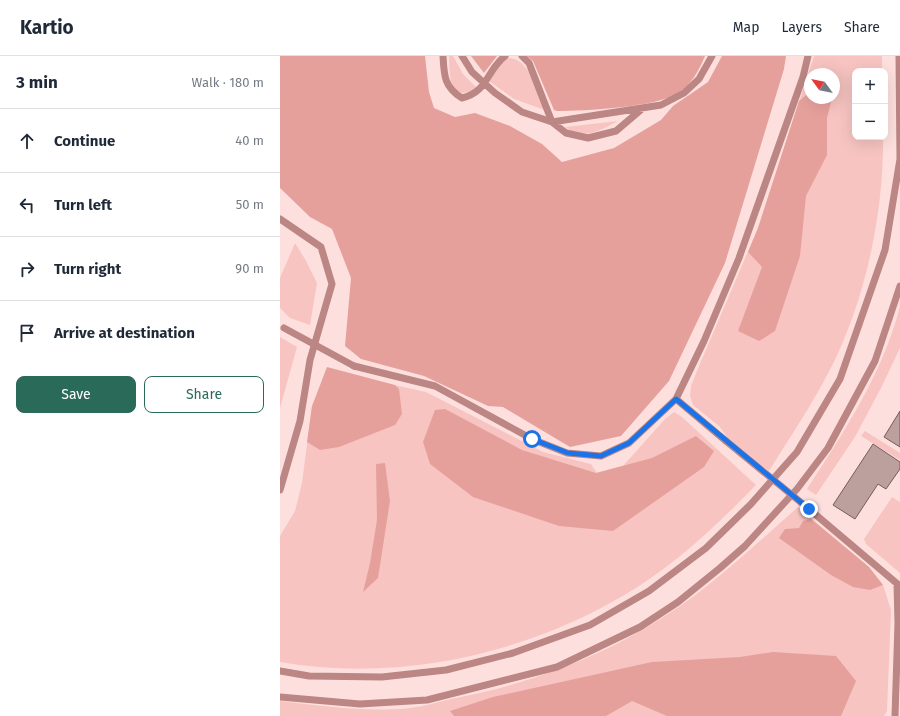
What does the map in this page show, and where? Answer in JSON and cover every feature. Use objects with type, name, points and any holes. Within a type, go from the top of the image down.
[{"type":"lane","points":[[443,56],[444,75],[451,92],[462,98],[473,96],[485,84],[496,64],[505,56]]},
{"type":"lane","points":[[462,56],[472,72],[485,84],[522,112],[552,122],[566,133],[588,138],[616,131],[643,108]]},
{"type":"lane","points":[[522,56],[529,63],[552,122]]},
{"type":"lane","points":[[552,122],[661,105],[684,92],[699,79],[712,56]]},
{"type":"lane","points":[[282,326],[354,366],[435,386],[532,439],[568,453],[601,456],[629,443],[676,399],[704,341],[739,258],[803,77],[808,56]]},
{"type":"lane","points":[[280,671],[309,676],[382,676],[446,670],[513,653],[590,625],[649,591],[706,548],[751,504],[796,452],[840,379],[885,250],[900,159],[899,56]]},
{"type":"lane","points":[[280,219],[322,247],[332,284],[310,360],[300,420],[280,490]]},
{"type":"lane","points":[[280,697],[360,704],[427,700],[556,667],[640,627],[678,602],[745,546],[797,489],[828,448],[875,361],[900,286]]},
{"type":"lane","points":[[676,399],[899,585],[895,716]]},
{"type":"shaded area","points":[[280,56],[425,56],[429,92],[434,108],[455,117],[475,113],[510,126],[542,144],[562,162],[614,148],[661,120],[673,106],[708,82],[722,56],[786,56],[784,69],[725,263],[669,381],[621,436],[570,447],[503,407],[488,406],[424,376],[361,359],[345,346],[351,278],[332,229],[310,217],[280,188]]},
{"type":"shaded area","points":[[449,56],[453,56],[463,74],[477,88],[461,93],[452,86]]},
{"type":"shaded area","points":[[471,56],[497,56],[484,73]]},
{"type":"shaded area","points":[[527,56],[705,56],[698,71],[691,81],[678,93],[668,98],[638,105],[557,111],[554,110],[533,61]]},
{"type":"shaded area","points":[[814,56],[882,56],[882,68],[852,68],[852,140],[883,140],[883,163],[878,216],[860,295],[852,320],[827,376],[769,471],[728,438],[719,426],[693,405],[690,396],[691,386],[758,228],[804,87],[804,104],[840,104],[840,68],[810,68]]},
{"type":"shaded area","points":[[507,58],[515,59],[527,69],[536,86],[545,110],[514,99],[489,81],[499,64]]},
{"type":"shaded area","points":[[804,97],[804,104],[830,104],[827,118],[827,155],[806,196],[800,256],[775,331],[759,341],[738,331],[762,267],[748,252],[758,228],[799,101]]},
{"type":"shaded area","points":[[618,121],[598,131],[585,134],[572,131],[565,127]]},
{"type":"shaded area","points":[[295,243],[317,283],[310,325],[290,318],[280,308],[280,278]]},
{"type":"shaded area","points":[[900,306],[900,348],[855,437],[816,495],[807,489],[848,424],[873,378],[893,330]]},
{"type":"shaded area","points":[[280,337],[297,347],[280,408]]},
{"type":"shaded area","points":[[327,367],[395,385],[399,389],[402,414],[395,425],[339,447],[320,450],[307,442],[312,406]]},
{"type":"shaded area","points":[[362,378],[426,392],[543,452],[591,464],[597,473],[623,466],[665,419],[674,412],[682,417],[756,485],[692,546],[640,586],[582,618],[541,635],[499,649],[456,659],[412,666],[368,669],[324,667],[280,662],[280,536],[295,511],[302,483],[312,406]]},
{"type":"shaded area","points":[[445,409],[522,450],[596,473],[652,458],[696,436],[714,451],[704,467],[613,531],[559,526],[473,497],[430,464],[423,442],[435,410]]},
{"type":"shaded area","points":[[865,431],[900,453],[900,460],[861,436]]},
{"type":"shaded area","points":[[385,463],[390,501],[378,578],[363,592],[370,563],[377,520],[376,464]]},
{"type":"shaded area","points":[[892,497],[900,502],[900,573],[866,544],[864,539]]},
{"type":"shaded area","points":[[798,507],[869,567],[883,585],[891,610],[887,711],[884,716],[280,716],[280,701],[355,709],[401,709],[420,706],[484,692],[516,683],[548,673],[578,661],[608,648],[638,632],[694,596],[734,564]]},
{"type":"shaded area","points":[[811,519],[869,567],[883,585],[870,590],[853,587],[831,575],[779,538],[785,529],[799,528],[803,521]]},
{"type":"shaded area","points":[[773,652],[836,656],[856,681],[841,716],[667,716],[632,701],[606,716],[454,716],[450,711],[493,697],[652,662],[740,657]]},
{"type":"building","points":[[900,411],[900,447],[884,437]]},
{"type":"building","points":[[873,444],[900,462],[900,469],[886,489],[878,484],[855,519],[833,505]]},
{"type":"route","points":[[532,439],[568,453],[601,456],[629,443],[654,422],[676,399],[809,509]]}]
